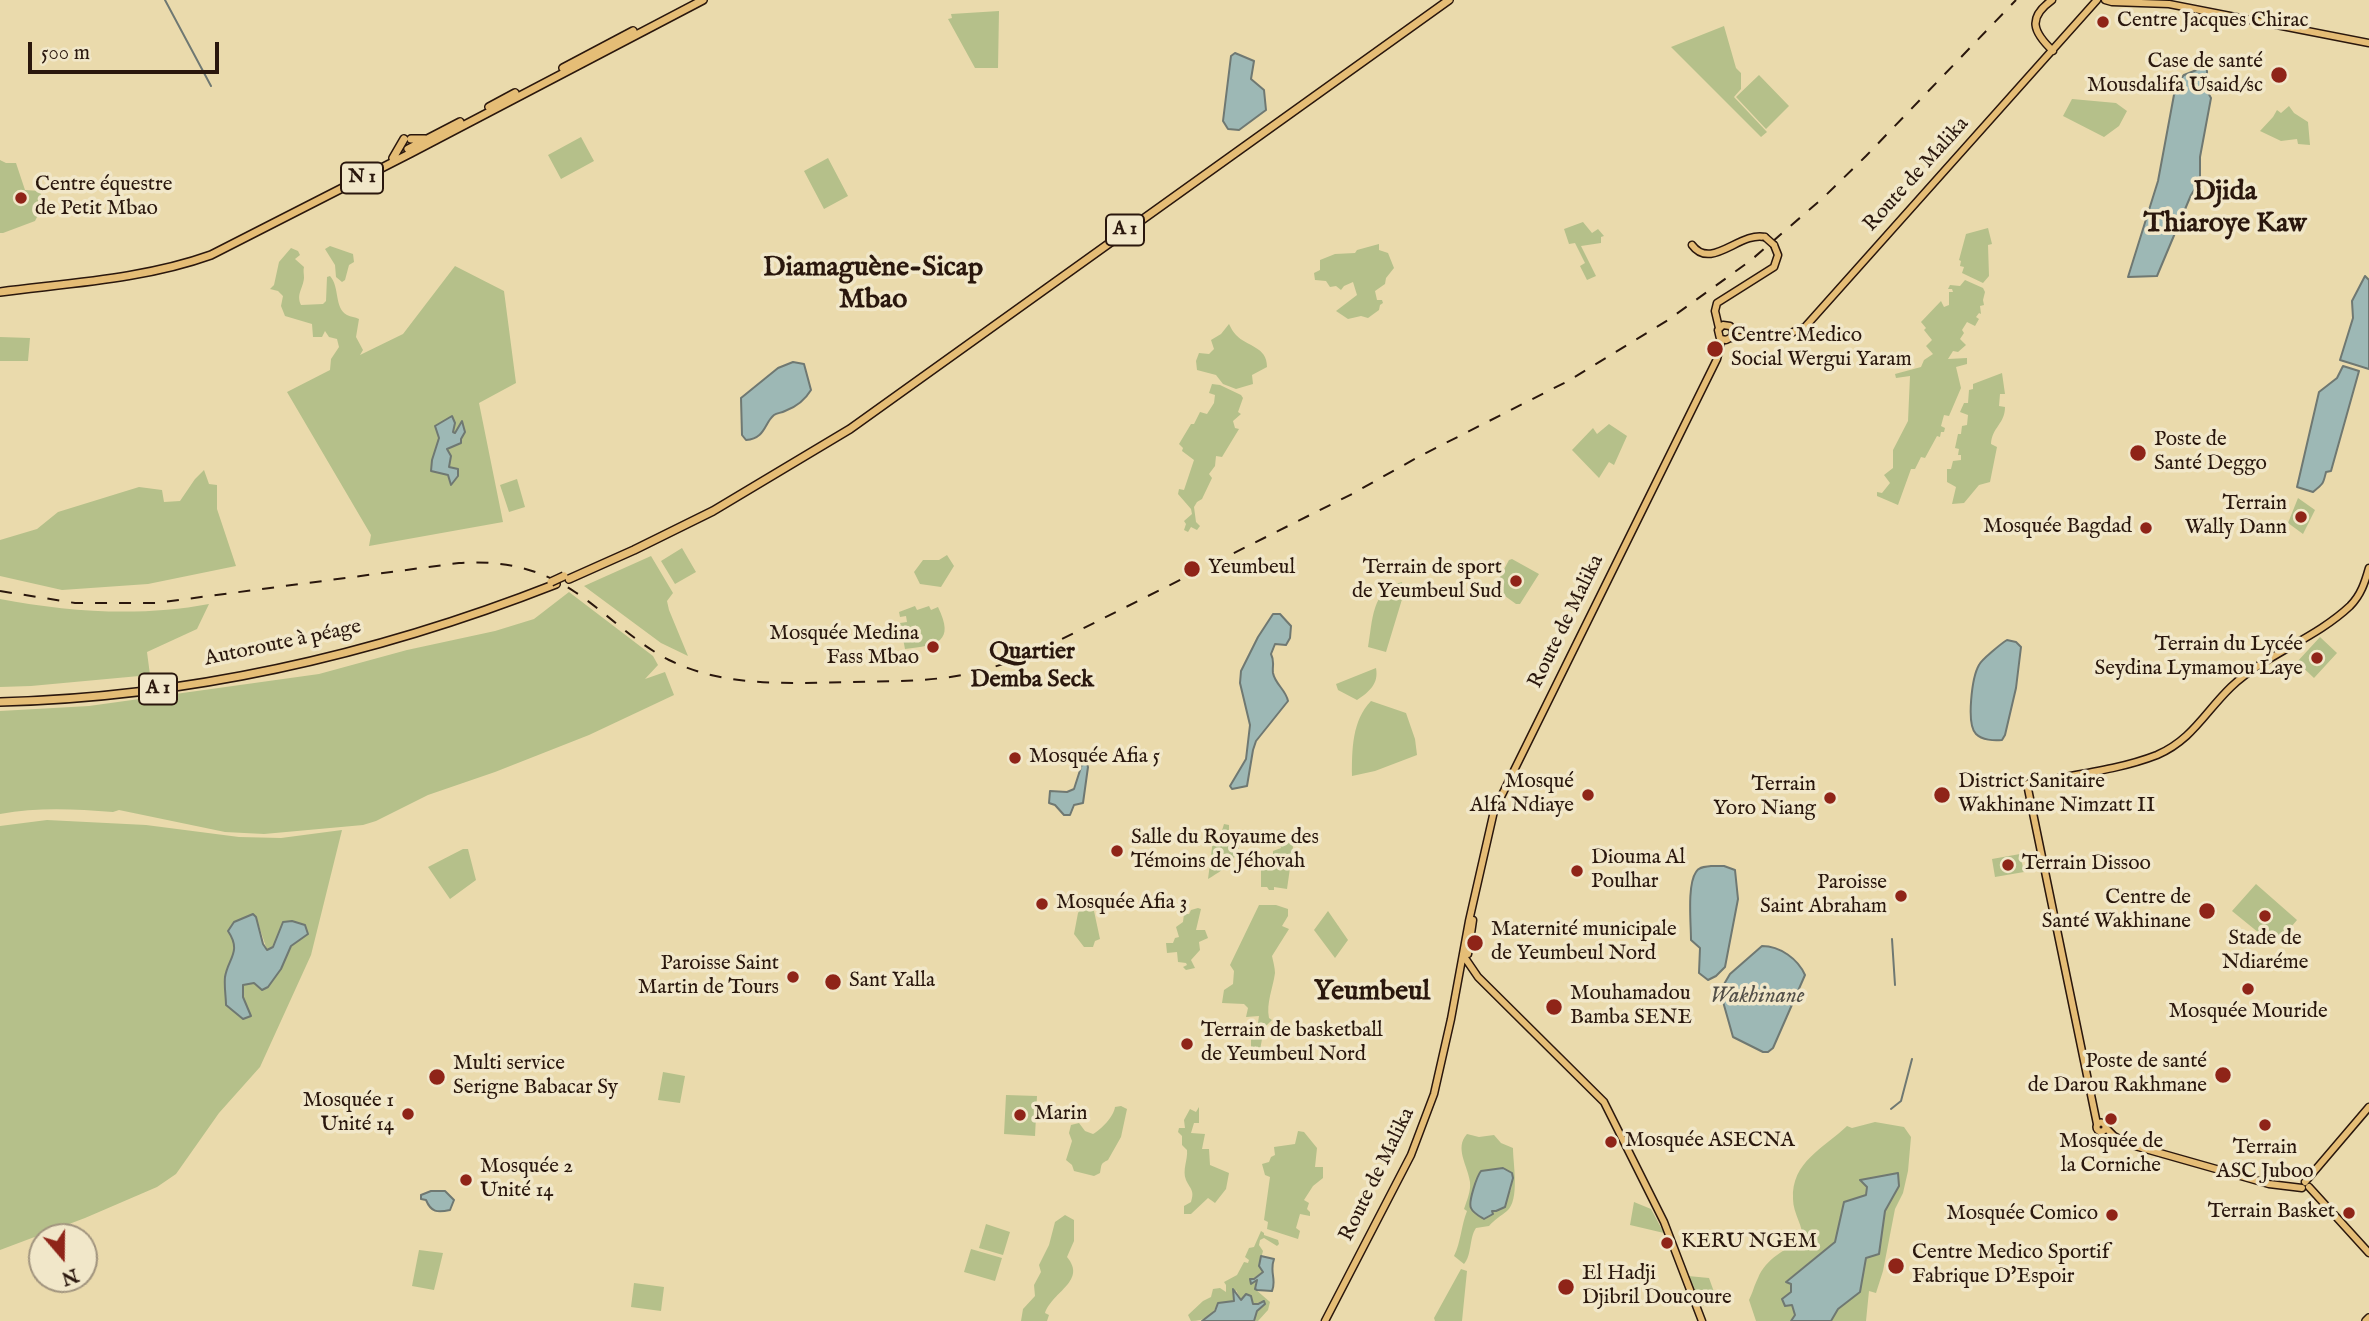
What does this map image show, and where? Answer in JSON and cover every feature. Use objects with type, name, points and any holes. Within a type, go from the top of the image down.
[{"type":"highway","name":"N 1","points":[[0,290],[132,271],[194,257],[232,242],[693,0]]},
{"type":"highway","name":"N 1","points":[[0,290],[145,273],[177,267],[211,255],[703,0]]},
{"type":"highway","name":"A 1","points":[[708,511],[882,402],[1443,0]]},
{"type":"highway","name":"A 1","points":[[0,700],[86,698],[204,683],[292,667],[437,627],[634,550],[708,511],[850,429],[1449,0]]},
{"type":"highway","points":[[393,158],[407,139],[429,138]]},
{"type":"main road","points":[[2052,0],[2040,10],[2035,24],[2040,38],[2053,51]]},
{"type":"main road","name":"Route de Malika","points":[[1326,1321],[1407,1167],[1426,1125],[1442,1079],[1493,815],[1718,355],[1731,337],[1791,332],[1805,327],[2097,0]]},
{"type":"main road","points":[[2105,0],[2131,1]]},
{"type":"main road","points":[[2120,0],[2169,4],[2369,42]]},
{"type":"main road","points":[[1692,245],[1699,253],[1707,255],[1750,238],[1765,237],[1774,245],[1778,255],[1774,267],[1720,300],[1715,307],[1721,327],[1718,335],[1721,339],[1731,337],[1731,327],[1721,327]]},
{"type":"main road","name":"Route de Malika","points":[[1718,355],[1721,339]]},
{"type":"main road","points":[[2369,568],[2361,590],[2348,607],[2327,624],[2247,673],[2225,693],[2196,728],[2176,744],[2158,754],[2133,762],[2027,784],[2095,1115],[2102,1127],[2128,1144],[2269,1184],[2305,1186],[2369,1253]]},
{"type":"main road","points":[[1465,957],[1478,977],[1604,1102],[1671,1236],[1702,1321]]},
{"type":"main road","points":[[2305,1186],[2369,1107]]},
{"type":"green space","points":[[999,11],[998,68],[975,68],[948,19],[952,18],[951,14]]},
{"type":"green space","points":[[1724,26],[1736,68],[1741,73],[1741,89],[1734,97],[1767,132],[1761,137],[1671,47]]},
{"type":"green space","points":[[1759,75],[1789,106],[1766,129],[1736,97]]},
{"type":"green space","points":[[2072,99],[2116,103],[2127,111],[2119,126],[2104,137],[2063,116]]},
{"type":"green space","points":[[2289,106],[2294,113],[2308,122],[2310,145],[2298,144],[2297,139],[2281,141],[2260,131],[2277,110],[2281,113]]},
{"type":"green space","points":[[581,137],[594,161],[561,179],[548,155]]},
{"type":"green space","points":[[828,158],[848,196],[824,209],[804,171]]},
{"type":"green space","name":"Centre équestre de Petit Mbao","points":[[0,160],[16,163],[25,190],[40,191],[43,205],[35,221],[3,233],[0,233]]},
{"type":"green space","points":[[1583,222],[1592,233],[1598,229],[1604,236],[1601,237],[1601,243],[1581,246],[1596,276],[1587,280],[1580,266],[1585,263],[1575,243],[1569,244],[1564,229]]},
{"type":"green space","points":[[1988,228],[1992,244],[1988,245],[1989,276],[1983,283],[1962,273],[1964,267],[1960,266],[1959,260],[1966,234]]},
{"type":"green space","points":[[1379,244],[1379,250],[1388,253],[1394,268],[1385,284],[1375,291],[1377,300],[1382,300],[1383,303],[1379,310],[1368,318],[1361,316],[1348,319],[1336,311],[1357,295],[1353,282],[1341,290],[1336,286],[1330,287],[1326,281],[1315,280],[1314,273],[1320,270],[1320,260],[1335,254],[1355,253],[1357,250]]},
{"type":"green space","points":[[330,246],[353,254],[354,262],[349,265],[342,282],[336,277],[335,265],[325,249]]},
{"type":"green space","points":[[291,248],[298,251],[300,255],[295,259],[304,267],[299,298],[301,305],[323,304],[326,301],[327,277],[330,276],[340,308],[347,315],[359,319],[356,337],[363,350],[360,355],[403,334],[455,266],[504,291],[516,383],[479,403],[503,522],[369,546],[371,535],[287,392],[330,370],[331,359],[339,347],[337,339],[329,337],[325,331],[322,337],[313,337],[312,324],[285,316],[281,306],[283,296],[270,289],[274,285],[279,262]]},
{"type":"green space","points":[[1965,280],[1983,288],[1985,292],[1984,305],[1980,306],[1981,314],[1976,317],[1979,319],[1975,326],[1967,322],[1962,330],[1964,333],[1960,339],[1966,345],[1958,352],[1953,351],[1948,359],[1967,358],[1967,364],[1956,367],[1961,388],[1949,416],[1944,415],[1941,426],[1945,428],[1944,432],[1941,432],[1940,437],[1937,436],[1925,458],[1921,457],[1915,469],[1911,469],[1898,505],[1877,496],[1877,492],[1882,493],[1890,483],[1884,475],[1893,468],[1893,450],[1908,421],[1910,376],[1896,378],[1895,374],[1921,367],[1924,360],[1933,354],[1926,346],[1932,340],[1921,322],[1941,301],[1944,307],[1949,305],[1949,292],[1953,292],[1948,289],[1950,285],[1960,286]]},
{"type":"green space","points":[[1229,324],[1240,339],[1264,355],[1267,367],[1252,375],[1253,384],[1236,389],[1223,384],[1216,375],[1197,370],[1196,361],[1199,353],[1209,354],[1214,349],[1211,340],[1221,334]]},
{"type":"green space","points":[[0,337],[30,338],[28,361],[0,361]]},
{"type":"green space","points":[[2002,373],[2005,394],[2000,394],[1999,406],[2005,407],[2003,418],[1992,438],[1991,444],[1997,447],[1990,482],[1979,485],[1964,503],[1952,504],[1956,487],[1947,482],[1947,469],[1951,469],[1953,461],[1961,460],[1959,449],[1955,448],[1962,426],[1967,425],[1968,415],[1960,412],[1964,403],[1968,403],[1969,390],[1973,389],[1973,384]]},
{"type":"green space","points":[[1212,384],[1220,385],[1243,398],[1238,412],[1241,414],[1233,421],[1235,428],[1239,429],[1222,457],[1216,456],[1215,466],[1209,474],[1212,478],[1202,499],[1194,507],[1196,522],[1200,526],[1197,530],[1191,527],[1188,532],[1184,530],[1184,521],[1192,514],[1191,509],[1178,494],[1179,489],[1184,490],[1194,460],[1182,451],[1183,448],[1179,444],[1200,412],[1207,414],[1214,403],[1215,395],[1209,393]]},
{"type":"green space","points":[[1609,424],[1627,436],[1614,465],[1609,462],[1599,478],[1572,450],[1593,428],[1597,434]]},
{"type":"green space","points":[[204,470],[209,484],[217,485],[217,509],[236,566],[148,584],[62,590],[0,576],[0,540],[37,529],[58,512],[139,487],[162,490],[164,502],[180,501]]},
{"type":"green space","points":[[517,479],[525,507],[509,512],[500,485]]},
{"type":"green space","name":"Terrain Wally Dann","points":[[2298,498],[2315,510],[2303,534],[2288,523]]},
{"type":"green space","points":[[682,548],[696,572],[675,584],[661,561]]},
{"type":"green space","points":[[947,555],[954,566],[941,587],[920,584],[914,572],[923,560],[939,560]]},
{"type":"green space","points":[[651,556],[673,593],[667,601],[669,610],[688,656],[661,643],[584,586]]},
{"type":"green space","name":"Terrain de sport de Yeumbeul Sud","points":[[1512,559],[1539,574],[1520,604],[1494,588]]},
{"type":"green space","points":[[1402,582],[1403,596],[1386,652],[1368,647],[1375,607],[1379,599],[1392,586]]},
{"type":"green space","points":[[569,592],[653,656],[658,665],[645,679],[665,672],[674,695],[589,735],[428,795],[363,825],[264,834],[225,832],[119,810],[113,812],[70,809],[0,814],[0,711],[89,706],[319,674],[534,619]]},
{"type":"green space","points":[[0,599],[78,610],[131,612],[209,604],[197,629],[147,652],[150,675],[0,687]]},
{"type":"green space","points":[[915,606],[917,610],[929,606],[931,610],[938,607],[945,628],[944,635],[940,640],[926,646],[905,649],[900,623],[907,622],[906,616],[900,617],[899,612]]},
{"type":"green space","name":"Terrain du Lycée Seydina Lymamou Laye","points":[[2320,637],[2337,653],[2314,678],[2297,662]]},
{"type":"green space","points":[[1376,668],[1376,679],[1372,687],[1357,700],[1338,690],[1336,684]]},
{"type":"green space","points":[[1371,701],[1406,713],[1415,739],[1417,755],[1375,771],[1352,776],[1357,726]]},
{"type":"green space","points":[[47,820],[146,825],[239,837],[281,838],[342,830],[311,955],[260,1067],[219,1113],[176,1174],[157,1187],[72,1223],[28,1223],[28,1239],[0,1250],[0,826]],"holes":[[[258,923],[267,950],[273,948],[280,930],[308,934],[291,946],[281,969],[268,987],[262,990],[254,983],[243,984],[243,997],[251,1016],[243,1019],[226,1005],[225,975],[233,960],[234,940]]]},
{"type":"green space","points":[[1224,824],[1229,825],[1229,830],[1242,834],[1238,850],[1232,861],[1208,879],[1213,840],[1220,837]]},
{"type":"green space","points":[[1291,842],[1291,857],[1297,858],[1290,868],[1287,889],[1274,887],[1274,890],[1269,890],[1267,887],[1261,887],[1261,869],[1265,868],[1267,858],[1273,858],[1273,851],[1281,848],[1280,844]]},
{"type":"green space","points":[[468,849],[476,880],[450,899],[428,867]]},
{"type":"green space","name":"Terrain Dissoo","points":[[2020,854],[2024,872],[1995,877],[1992,859]]},
{"type":"green space","name":"Stade de Ndiaréme","points":[[2256,884],[2297,920],[2275,946],[2232,911]]},
{"type":"green space","points":[[1083,905],[1094,911],[1100,939],[1095,941],[1093,947],[1084,947],[1074,934],[1078,913]]},
{"type":"green space","points":[[1259,905],[1276,905],[1288,909],[1288,916],[1282,926],[1289,929],[1272,956],[1275,973],[1268,1012],[1272,1020],[1264,1028],[1260,1050],[1251,1052],[1251,1036],[1256,1036],[1259,1016],[1246,1017],[1248,1008],[1244,1004],[1222,1003],[1224,990],[1233,984],[1234,971],[1230,965]]},
{"type":"green space","points":[[1201,909],[1196,930],[1205,930],[1208,938],[1199,942],[1200,950],[1191,960],[1195,968],[1186,970],[1183,967],[1186,963],[1178,962],[1177,952],[1167,953],[1166,943],[1173,943],[1175,938],[1179,937],[1176,927],[1183,922],[1184,914]]},
{"type":"green space","points":[[1328,911],[1348,940],[1335,958],[1314,930]]},
{"type":"green space","points":[[663,1072],[685,1076],[680,1103],[658,1100]]},
{"type":"green space","name":"Marin","points":[[1006,1095],[1037,1096],[1035,1136],[1004,1134]]},
{"type":"green space","points":[[1115,1107],[1127,1109],[1121,1137],[1108,1160],[1102,1165],[1100,1173],[1094,1176],[1074,1171],[1066,1160],[1072,1141],[1069,1133],[1071,1125],[1079,1123],[1085,1131],[1093,1134],[1107,1122]]},
{"type":"green space","points":[[1199,1107],[1199,1123],[1194,1123],[1191,1133],[1205,1134],[1202,1149],[1209,1149],[1210,1165],[1229,1173],[1226,1189],[1215,1203],[1208,1198],[1191,1214],[1184,1214],[1184,1206],[1191,1202],[1192,1195],[1185,1176],[1187,1150],[1182,1145],[1182,1136],[1178,1132],[1179,1128],[1185,1128],[1184,1120],[1190,1109],[1196,1112]]},
{"type":"green space","points":[[1875,1122],[1904,1127],[1911,1137],[1903,1193],[1895,1209],[1876,1293],[1869,1291],[1866,1321],[1831,1321],[1838,1309],[1860,1292],[1866,1258],[1879,1254],[1885,1211],[1899,1186],[1860,1181],[1867,1187],[1866,1195],[1844,1202],[1835,1242],[1786,1281],[1791,1284],[1795,1315],[1791,1321],[1756,1321],[1749,1300],[1761,1271],[1777,1255],[1803,1242],[1793,1199],[1797,1175],[1811,1157],[1847,1126],[1852,1128]]},
{"type":"green space","points":[[1298,1131],[1304,1132],[1317,1148],[1315,1167],[1323,1167],[1323,1178],[1313,1186],[1304,1200],[1309,1203],[1307,1209],[1310,1216],[1300,1214],[1296,1228],[1300,1231],[1298,1239],[1267,1229],[1268,1222],[1264,1220],[1270,1177],[1265,1175],[1262,1164],[1269,1162],[1275,1155],[1274,1147],[1295,1144]]},
{"type":"green space","points":[[1467,1134],[1479,1137],[1494,1135],[1501,1143],[1513,1148],[1515,1181],[1511,1206],[1489,1226],[1476,1228],[1464,1264],[1454,1256],[1467,1211],[1464,1209],[1470,1189],[1462,1151],[1463,1139]],"holes":[[[1489,1169],[1500,1170],[1513,1178],[1511,1190],[1492,1211],[1493,1214],[1484,1219],[1470,1203]]]},
{"type":"green space","points":[[1634,1202],[1651,1209],[1664,1233],[1630,1225]]},
{"type":"green space","points":[[1065,1215],[1074,1220],[1074,1241],[1067,1257],[1072,1265],[1071,1279],[1049,1305],[1045,1313],[1049,1315],[1047,1321],[1021,1321],[1023,1309],[1035,1296],[1034,1285],[1041,1272],[1039,1265],[1049,1245],[1055,1222]]},
{"type":"green space","points":[[986,1224],[1010,1232],[1003,1255],[979,1248]]},
{"type":"green space","points":[[1261,1231],[1264,1235],[1278,1240],[1279,1244],[1277,1246],[1264,1238],[1260,1240],[1259,1245],[1263,1251],[1259,1266],[1263,1271],[1250,1279],[1251,1284],[1256,1280],[1255,1289],[1270,1302],[1268,1310],[1258,1321],[1254,1321],[1262,1301],[1255,1304],[1251,1302],[1252,1298],[1241,1300],[1236,1290],[1234,1301],[1218,1303],[1208,1316],[1191,1321],[1188,1315],[1211,1297],[1213,1289],[1220,1288],[1226,1292],[1224,1282],[1237,1275],[1244,1262],[1248,1263],[1249,1260],[1245,1257],[1249,1248],[1254,1247]]},
{"type":"green space","points":[[971,1249],[1002,1258],[995,1281],[964,1272]]},
{"type":"green space","points":[[419,1250],[443,1253],[434,1290],[412,1286]]},
{"type":"green space","points":[[1461,1269],[1467,1271],[1462,1321],[1435,1321],[1434,1318]]},
{"type":"green space","points":[[1688,1276],[1709,1278],[1718,1303],[1699,1306]]},
{"type":"green space","points":[[634,1283],[664,1287],[661,1311],[631,1307]]},
{"type":"water","points":[[1235,53],[1254,61],[1251,79],[1264,90],[1266,110],[1239,130],[1228,129],[1223,121],[1231,56]]},
{"type":"water","points":[[2204,67],[2207,69],[2207,91],[2211,98],[2200,157],[2200,181],[2191,195],[2157,276],[2128,277],[2158,181],[2176,84],[2184,75]]},
{"type":"water","points":[[2365,276],[2369,280],[2369,369],[2340,360],[2353,318],[2352,301]]},
{"type":"water","points":[[793,362],[804,364],[811,390],[796,405],[774,415],[761,433],[746,440],[742,435],[741,398],[778,368]]},
{"type":"water","points":[[2343,366],[2359,371],[2331,471],[2326,472],[2322,483],[2313,492],[2297,487],[2319,392],[2337,378]]},
{"type":"water","points":[[452,416],[455,423],[453,432],[455,433],[462,421],[465,432],[461,443],[447,449],[451,456],[449,467],[458,469],[458,476],[451,485],[448,475],[431,471],[439,438],[435,426]]},
{"type":"water","points":[[1273,614],[1280,614],[1291,626],[1286,645],[1275,644],[1271,654],[1274,677],[1288,701],[1256,741],[1247,786],[1232,789],[1230,786],[1246,759],[1250,725],[1240,683],[1241,671]]},
{"type":"water","points":[[2007,640],[2016,642],[2021,647],[2016,688],[2005,735],[2002,740],[1988,740],[1976,734],[1971,721],[1974,679],[1981,663]]},
{"type":"water","points":[[1083,761],[1088,767],[1083,803],[1074,805],[1070,815],[1064,815],[1055,805],[1049,803],[1050,791],[1067,792],[1074,789]]},
{"type":"water","name":"Wakhinane","points":[[1724,866],[1735,870],[1738,899],[1725,967],[1708,980],[1699,973],[1700,948],[1691,940],[1690,904],[1691,886],[1697,870]]},
{"type":"water","points":[[253,914],[267,950],[273,947],[283,922],[292,921],[305,925],[308,934],[291,946],[281,969],[268,987],[262,990],[254,983],[243,985],[243,997],[251,1016],[243,1019],[226,1005],[225,977],[234,950],[228,931],[234,922]]},
{"type":"water","name":"Wakhinane","points":[[1762,946],[1788,954],[1805,975],[1773,1048],[1768,1052],[1733,1037],[1720,991],[1730,974]]},
{"type":"water","points":[[1503,1168],[1512,1173],[1513,1178],[1505,1207],[1492,1211],[1493,1214],[1484,1219],[1471,1208],[1475,1183],[1481,1171]]},
{"type":"water","points":[[1898,1173],[1899,1186],[1885,1211],[1879,1254],[1866,1258],[1860,1292],[1838,1309],[1831,1321],[1791,1321],[1795,1315],[1792,1305],[1785,1306],[1782,1299],[1791,1292],[1791,1284],[1786,1282],[1835,1242],[1844,1202],[1866,1195],[1867,1187],[1860,1180]]},
{"type":"water","points":[[431,1191],[445,1191],[454,1200],[450,1210],[435,1211],[426,1200],[421,1199],[421,1195]]},
{"type":"water","points":[[1261,1256],[1274,1259],[1272,1291],[1255,1289],[1257,1280],[1251,1284],[1250,1279],[1263,1272],[1259,1266]]},
{"type":"water","points":[[1233,1289],[1241,1300],[1246,1294],[1251,1296],[1253,1304],[1264,1301],[1265,1304],[1257,1311],[1254,1321],[1202,1321],[1215,1311],[1218,1303],[1234,1301]]},
{"type":"waterway","points":[[165,0],[211,86]]},
{"type":"waterway","points":[[1892,939],[1895,985]]},
{"type":"waterway","points":[[1891,1109],[1901,1101],[1912,1059]]},
{"type":"railway","points":[[0,591],[75,603],[156,603],[459,563],[489,563],[519,567],[548,577],[587,600],[656,653],[691,669],[735,680],[781,683],[920,680],[991,668],[1038,651],[1352,494],[1420,456],[1568,381],[1668,320],[1750,261],[1824,197],[2016,0]]},
{"type":"place","name":"Centre Jacques Chirac","points":[[2103,22]]},
{"type":"place","name":"Case de santé Mousdalifa Usaid/sc","points":[[2279,75]]},
{"type":"place","name":"Centre équestre de Petit Mbao","points":[[21,198]]},
{"type":"place","name":"Centre Medico Social Wergui Yaram","points":[[1715,349]]},
{"type":"place","name":"Poste de Santé Deggo","points":[[2138,453]]},
{"type":"place","name":"Terrain Wally Dann","points":[[2301,517]]},
{"type":"place","name":"Mosquée Bagdad","points":[[2146,528]]},
{"type":"place","name":"Yeumbeul","points":[[1192,569]]},
{"type":"place","name":"Terrain de sport de Yeumbeul Sud","points":[[1516,581]]},
{"type":"place","name":"Mosquée Medina Fass Mbao","points":[[933,647]]},
{"type":"place","name":"Terrain du Lycée Seydina Lymamou Laye","points":[[2317,658]]},
{"type":"place","name":"Mosquée Afia 5","points":[[1015,758]]},
{"type":"place","name":"Mosqué Alfa Ndiaye","points":[[1588,795]]},
{"type":"place","name":"District Sanitaire Wakhinane Nimzatt II","points":[[1942,795]]},
{"type":"place","name":"Terrain Yoro Niang","points":[[1830,798]]},
{"type":"place","name":"Salle du Royaume des Témoins de Jéhovah","points":[[1117,851]]},
{"type":"place","name":"Terrain Dissoo","points":[[2008,865]]},
{"type":"place","name":"Diouma Al Poulhar","points":[[1577,871]]},
{"type":"place","name":"Paroisse Saint Abraham","points":[[1901,896]]},
{"type":"place","name":"Mosquée Afia 3","points":[[1042,904]]},
{"type":"place","name":"Centre de Santé Wakhinane","points":[[2207,911]]},
{"type":"place","name":"Stade de Ndiaréme","points":[[2265,916]]},
{"type":"place","name":"Maternité municipale de Yeumbeul Nord","points":[[1475,943]]},
{"type":"place","name":"Paroisse Saint Martin de Tours","points":[[793,977]]},
{"type":"place","name":"Sant Yalla","points":[[833,982]]},
{"type":"place","name":"Mosquée Mouride","points":[[2248,989]]},
{"type":"place","name":"Mouhamadou Bamba SENE","points":[[1554,1007]]},
{"type":"place","name":"Terrain de basketball de Yeumbeul Nord","points":[[1187,1044]]},
{"type":"place","name":"Poste de santé de Darou Rakhmane","points":[[2223,1075]]},
{"type":"place","name":"Multi service Serigne Babacar Sy","points":[[437,1077]]},
{"type":"place","name":"Mosquée 1 Unité 14","points":[[408,1114]]},
{"type":"place","name":"Marin","points":[[1020,1115]]},
{"type":"place","name":"Mosquée de la Corniche","points":[[2111,1119]]},
{"type":"place","name":"Terrain ASC Juboo","points":[[2265,1125]]},
{"type":"place","name":"Mosquée ASECNA","points":[[1611,1142]]},
{"type":"place","name":"Mosquée 2 Unité 14","points":[[466,1180]]},
{"type":"place","name":"Terrain Basket","points":[[2349,1213]]},
{"type":"place","name":"Mosquée Comico","points":[[2112,1215]]},
{"type":"place","name":"KERU NGEM","points":[[1667,1243]]},
{"type":"place","name":"Centre Medico Sportif Fabrique D'Espoir","points":[[1896,1266]]},
{"type":"place","name":"El Hadji Djibril Doucoure","points":[[1566,1287]]},
{"type":"district","name":"Djida Thiaroye Kaw","points":[[2225,209]]},
{"type":"district","name":"Diamaguène-Sicap Mbao","points":[[873,285]]},
{"type":"district","name":"Quartier Demba Seck","points":[[1032,667]]},
{"type":"district","name":"Yeumbeul","points":[[1372,993]]}]
